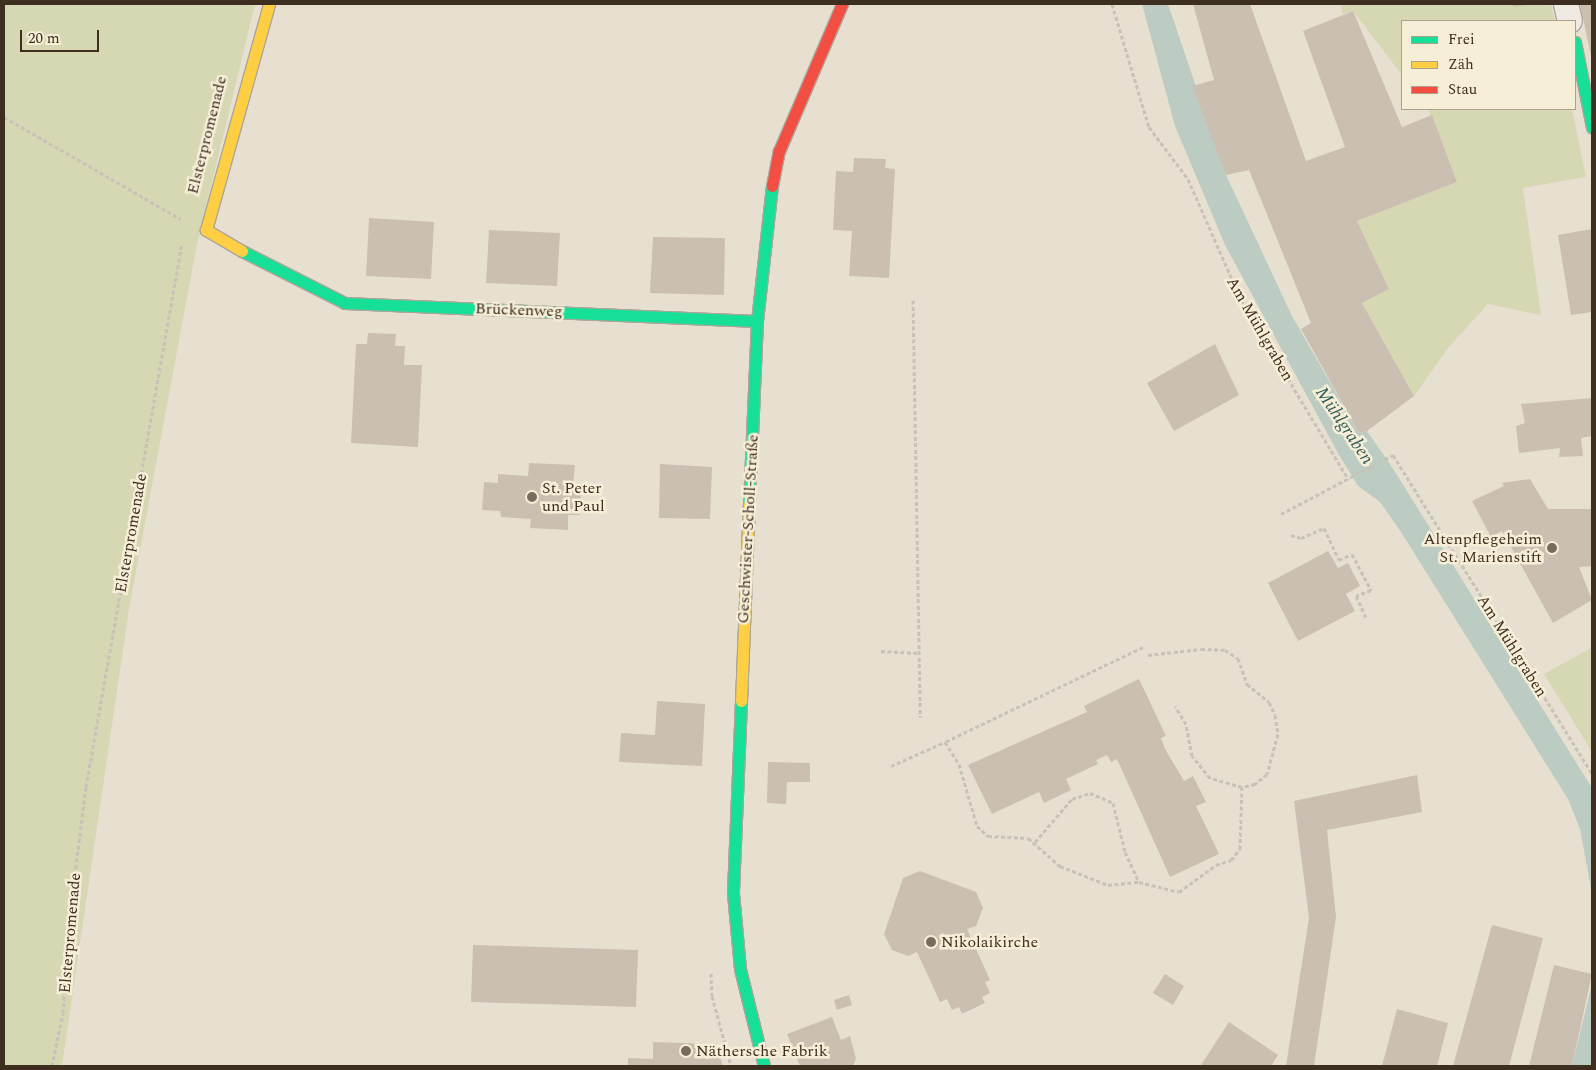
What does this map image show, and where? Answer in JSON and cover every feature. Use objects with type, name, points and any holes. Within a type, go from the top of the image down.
[{"type":"street","points":[[206,230],[269,4]]},
{"type":"street","name":"Geschwister-Scholl-Straße","points":[[764,1066],[740,969],[733,893],[758,320],[766,218],[779,151],[842,4]]},
{"type":"street","points":[[1566,4],[1570,20]]},
{"type":"street","points":[[1576,47],[1592,127]]},
{"type":"street","name":"Brückenweg","points":[[206,230],[286,276],[345,303],[758,320]]},
{"type":"path","name":"Am Mühlgraben","points":[[1112,4],[1149,127],[1188,179],[1241,300],[1348,479],[1393,455],[1592,773]]},
{"type":"path","points":[[4,117],[186,221],[206,230]]},
{"type":"path","name":"Elsterpromenade","points":[[52,1066],[63,1013],[69,920],[86,787],[188,212]]},
{"type":"path","points":[[913,300],[920,717]]},
{"type":"path","points":[[1281,514],[1348,479]]},
{"type":"path","points":[[1291,535],[1302,538],[1324,528],[1339,560],[1352,554],[1370,590],[1356,596],[1366,617]]},
{"type":"path","points":[[891,766],[1143,647]]},
{"type":"path","points":[[1148,655],[1201,649],[1225,650],[1238,658],[1248,684],[1269,702],[1278,734],[1268,774],[1255,784],[1242,787],[1210,778],[1192,756],[1186,724],[1175,706]]},
{"type":"path","points":[[881,651],[919,653]]},
{"type":"path","points":[[945,742],[958,764],[977,826],[988,836],[1035,842],[1060,866],[1108,885],[1139,882],[1179,892],[1216,866],[1232,860],[1240,849],[1242,787]]},
{"type":"path","points":[[1035,842],[1072,799],[1090,793],[1114,803],[1125,852],[1139,882]]},
{"type":"green space","points":[[4,4],[255,4],[197,244],[129,609],[62,1066],[4,1066]]},
{"type":"green space","points":[[1340,4],[1551,4],[1555,20],[1401,20],[1401,74],[1353,11],[1343,14]]},
{"type":"green space","points":[[1428,110],[1572,110],[1586,177],[1523,188],[1541,315],[1488,304],[1448,348],[1414,396],[1362,303],[1389,289],[1357,221],[1457,182]]},
{"type":"green space","points":[[1591,648],[1592,650],[1592,752],[1544,674]]},
{"type":"water","name":"Mühlgraben","points":[[1142,4],[1168,4],[1226,175],[1292,316],[1359,433],[1367,431],[1392,467],[1592,788],[1592,894],[1580,829],[1568,799],[1401,532],[1380,502],[1358,486],[1339,455],[1225,245],[1175,126]]},
{"type":"water","points":[[1592,984],[1592,1066],[1572,1066]]},
{"type":"building","points":[[1193,4],[1250,4],[1306,161],[1345,147],[1303,31],[1353,11],[1402,127],[1432,115],[1457,182],[1357,221],[1389,289],[1362,303],[1414,396],[1367,431],[1359,433],[1301,329],[1311,323],[1249,170],[1226,175],[1192,86],[1214,80]]},
{"type":"building","points":[[1513,4],[1525,4],[1525,5],[1513,7]]},
{"type":"building","points":[[1580,4],[1592,4],[1592,56],[1591,56]]},
{"type":"building","points":[[854,158],[886,159],[885,168],[895,169],[889,278],[849,276],[852,231],[833,230],[836,171],[853,172]]},
{"type":"building","points":[[369,218],[434,222],[431,279],[366,276]]},
{"type":"building","points":[[1592,229],[1592,312],[1571,315],[1558,235]]},
{"type":"building","points":[[489,230],[560,233],[557,286],[486,283]]},
{"type":"building","points":[[653,237],[725,238],[724,295],[650,293]]},
{"type":"building","points":[[368,333],[396,334],[395,346],[405,346],[404,365],[422,365],[418,447],[351,443],[356,344],[367,344]]},
{"type":"building","points":[[1215,344],[1239,395],[1174,431],[1147,383]]},
{"type":"building","points":[[1592,398],[1592,436],[1581,438],[1583,456],[1559,457],[1560,448],[1519,453],[1516,426],[1525,423],[1521,404]]},
{"type":"building","name":"St. Peter und Paul","points":[[529,463],[575,465],[573,484],[581,484],[580,515],[568,515],[568,530],[530,528],[531,519],[501,517],[500,511],[482,510],[484,482],[498,483],[498,474],[528,476]]},
{"type":"building","points":[[660,464],[712,467],[710,519],[659,518]]},
{"type":"building","name":"Altenpflegeheim St. Marienstift","points":[[1530,479],[1548,509],[1592,509],[1592,566],[1579,567],[1592,600],[1553,623],[1502,531],[1491,537],[1472,501],[1504,486],[1502,483]]},
{"type":"building","points":[[1328,551],[1338,568],[1348,563],[1360,586],[1346,594],[1355,611],[1298,641],[1268,583]]},
{"type":"building","points":[[1139,679],[1166,736],[1161,738],[1165,749],[1184,781],[1193,776],[1206,802],[1196,806],[1219,854],[1170,877],[1117,759],[1111,762],[1107,755],[1096,760],[1098,764],[1066,779],[1071,790],[1044,803],[1039,792],[992,814],[968,765],[1087,712],[1084,706]]},
{"type":"building","points":[[657,701],[705,704],[702,766],[619,762],[621,733],[655,735]]},
{"type":"building","points":[[768,762],[810,763],[810,782],[787,782],[786,804],[767,803]]},
{"type":"building","points":[[1417,775],[1422,812],[1327,830],[1336,917],[1314,1066],[1286,1066],[1309,918],[1294,801]]},
{"type":"building","name":"Nikolaikirche","points":[[920,871],[976,892],[983,908],[976,926],[967,929],[990,980],[985,982],[990,993],[982,997],[985,1003],[962,1014],[959,1007],[952,1010],[947,999],[940,1002],[917,952],[908,956],[892,950],[884,934],[903,878]]},
{"type":"building","points":[[1492,925],[1543,938],[1509,1066],[1453,1066]]},
{"type":"building","points":[[473,945],[638,950],[636,1007],[471,1002]]},
{"type":"building","points":[[1554,965],[1592,974],[1572,1066],[1529,1066]]},
{"type":"building","points":[[1165,974],[1184,986],[1173,1005],[1153,993]]},
{"type":"building","points":[[849,995],[852,1005],[837,1010],[834,1000]]},
{"type":"building","points":[[1397,1009],[1448,1023],[1437,1066],[1382,1066]]},
{"type":"building","points":[[832,1017],[841,1040],[850,1036],[856,1059],[853,1066],[800,1066],[787,1034]]},
{"type":"building","points":[[1229,1022],[1278,1055],[1271,1066],[1201,1065]]},
{"type":"building","name":"Näthersche Fabrik","points":[[653,1042],[716,1044],[723,1066],[628,1066],[628,1058],[653,1059]]},
{"type":"traffic: fast","points":[[1576,47],[1592,127]]},
{"type":"traffic: fast","points":[[749,504],[757,321],[772,186]]},
{"type":"traffic: fast","points":[[242,251],[345,303],[757,321]]},
{"type":"traffic: fast","points":[[741,701],[733,893],[740,969],[764,1066]]},
{"type":"traffic: slow","points":[[242,251],[206,230],[269,4]]},
{"type":"traffic: slow","points":[[741,701],[749,504]]},
{"type":"traffic: jam","points":[[772,186],[779,151],[842,4]]},
{"type":"place","name":"St. Peter und Paul","points":[[532,497]]},
{"type":"place","name":"Altenpflegeheim St. Marienstift","points":[[1552,548]]},
{"type":"place","name":"Nikolaikirche","points":[[931,942]]},
{"type":"place","name":"Näthersche Fabrik","points":[[686,1051]]}]
